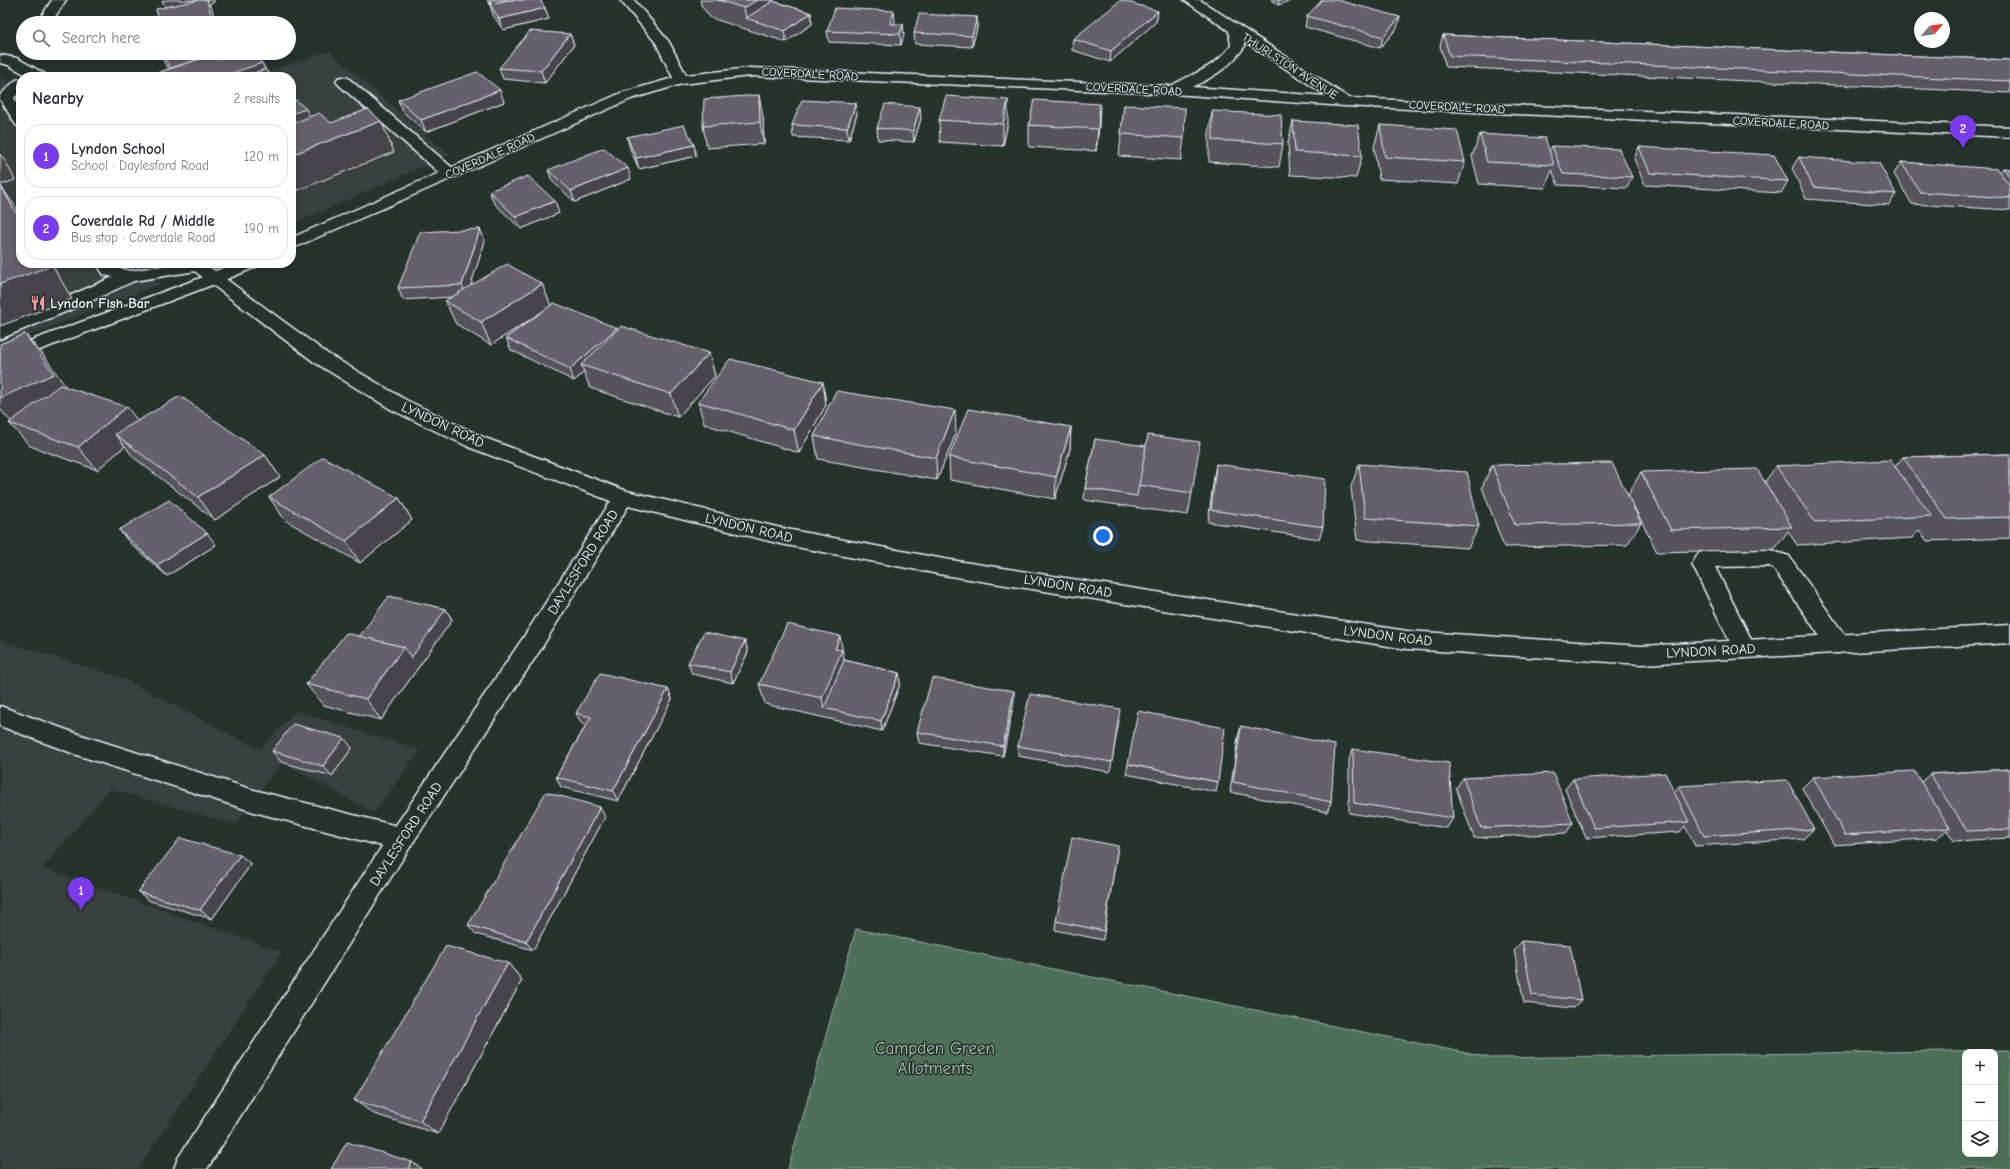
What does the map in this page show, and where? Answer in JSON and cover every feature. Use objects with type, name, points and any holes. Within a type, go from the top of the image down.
[{"type":"street","points":[[49,16],[59,0]]},
{"type":"street","points":[[627,0],[662,42],[681,80]]},
{"type":"street","name":"THURLSTON AVENUE","points":[[1191,0],[1345,102]]},
{"type":"street","name":"THURLSTON AVENUE","points":[[1173,90],[1208,76],[1228,60],[1238,46],[1236,30]]},
{"type":"street","points":[[6,60],[16,55]]},
{"type":"street","points":[[6,60],[28,72]]},
{"type":"street","name":"COVERDALE ROAD","points":[[296,242],[626,96],[681,80],[750,72],[1173,90],[1345,102],[2010,132]]},
{"type":"street","points":[[343,81],[450,174]]},
{"type":"street","points":[[16,88],[6,97],[16,114]]},
{"type":"street","points":[[108,268],[110,271],[130,276]]},
{"type":"street","points":[[0,333],[81,299],[130,276],[173,268]]},
{"type":"street","name":"LYNDON ROAD","points":[[200,268],[321,358],[399,405],[478,443],[623,498],[781,536],[944,567],[1407,640],[1642,654],[2010,634]]},
{"type":"street","points":[[0,359],[238,268]]},
{"type":"street","name":"DAYLESFORD ROAD","points":[[189,1169],[401,839],[531,646],[623,498]]},
{"type":"street","points":[[1745,649],[1703,564],[1707,559],[1770,558],[1781,562],[1838,644]]},
{"type":"street","points":[[0,716],[77,744],[254,800],[401,839]]},
{"type":"shaded area","points":[[329,51],[449,155],[296,223],[296,72],[268,72]]},
{"type":"shaded area","points":[[0,78],[8,80],[16,92],[16,268],[147,268],[159,284],[0,347]]},
{"type":"shaded area","points":[[0,640],[120,677],[260,750],[295,711],[420,750],[374,813],[282,762],[236,824],[110,789],[43,868],[282,952],[138,1169],[0,1169]]},
{"type":"green space","name":"Campden Green Allotments","points":[[856,929],[1491,1058],[1962,1051],[1962,1157],[1998,1157],[1998,1050],[2010,1050],[2010,1169],[788,1169]]},
{"type":"building","points":[[199,0],[207,0],[211,16],[158,16],[156,9]]},
{"type":"building","points":[[508,0],[540,0],[545,8],[499,19],[490,4]]},
{"type":"building","points":[[718,0],[757,0],[744,8]]},
{"type":"building","points":[[1121,0],[1158,11],[1111,51],[1073,39]]},
{"type":"building","points":[[1322,0],[1337,0],[1400,17],[1383,37],[1307,16]]},
{"type":"building","points":[[773,1],[811,13],[785,31],[746,18]]},
{"type":"building","points":[[835,8],[894,11],[890,24],[903,24],[900,34],[827,31]]},
{"type":"building","points":[[919,14],[977,17],[972,36],[914,33]]},
{"type":"building","points":[[530,31],[570,34],[541,71],[499,68]]},
{"type":"building","points":[[1443,35],[2010,60],[2010,81],[1450,56]]},
{"type":"building","points":[[165,60],[196,60],[171,68]]},
{"type":"building","points":[[197,60],[259,60],[262,63],[235,72],[160,72]]},
{"type":"building","points":[[265,69],[268,72],[257,72]]},
{"type":"building","points":[[477,72],[500,90],[421,120],[398,100]]},
{"type":"building","points":[[759,95],[760,122],[703,126],[704,99]]},
{"type":"building","points":[[946,96],[1008,100],[1003,124],[939,120]]},
{"type":"building","points":[[296,100],[306,109],[296,112]]},
{"type":"building","points":[[802,100],[856,103],[847,128],[792,125]]},
{"type":"building","points":[[1034,100],[1100,104],[1098,129],[1029,125]]},
{"type":"building","points":[[885,104],[920,107],[913,131],[877,128]]},
{"type":"building","points":[[1124,105],[1185,108],[1184,138],[1121,134]]},
{"type":"building","points":[[368,109],[381,121],[296,153],[296,122],[319,113],[331,123]]},
{"type":"building","points":[[1212,111],[1281,115],[1283,144],[1213,140]]},
{"type":"building","points":[[1293,121],[1358,125],[1362,156],[1295,152]]},
{"type":"building","points":[[684,125],[694,145],[636,158],[627,137]]},
{"type":"building","points":[[1380,125],[1457,130],[1465,162],[1385,157]]},
{"type":"building","points":[[1480,134],[1545,138],[1554,165],[1487,162]]},
{"type":"building","points":[[1552,146],[1619,149],[1632,177],[1563,174]]},
{"type":"building","points":[[1639,147],[1774,155],[1788,181],[1650,173]]},
{"type":"building","points":[[604,148],[628,168],[571,191],[548,170]]},
{"type":"building","points":[[1799,157],[1879,163],[1896,194],[1813,187]]},
{"type":"building","points":[[1901,162],[1997,169],[2010,186],[2010,198],[1920,192]]},
{"type":"building","points":[[2003,168],[2010,169],[2010,177]]},
{"type":"building","points":[[528,176],[555,201],[516,217],[489,191]]},
{"type":"building","points":[[0,185],[16,212],[16,268],[45,268],[0,284]]},
{"type":"building","points":[[480,229],[462,285],[398,288],[420,232]]},
{"type":"building","points":[[507,264],[542,284],[481,322],[445,301]]},
{"type":"building","points":[[554,303],[617,328],[570,369],[506,338]]},
{"type":"building","points":[[621,326],[709,353],[671,394],[581,365]]},
{"type":"building","points":[[25,334],[54,374],[0,398],[0,344]]},
{"type":"building","points":[[730,359],[823,382],[794,430],[698,402]]},
{"type":"building","points":[[60,385],[127,407],[78,447],[9,423]]},
{"type":"building","points":[[836,391],[955,410],[936,458],[814,436]]},
{"type":"building","points":[[180,396],[265,455],[198,497],[115,434]]},
{"type":"building","points":[[968,409],[1071,427],[1056,477],[949,457]]},
{"type":"building","points":[[1148,435],[1200,442],[1192,493],[1138,485]]},
{"type":"building","points":[[1095,439],[1146,446],[1137,496],[1085,488]]},
{"type":"building","points":[[2010,454],[2010,517],[1947,519],[1903,457]]},
{"type":"building","points":[[323,457],[399,498],[346,541],[269,497]]},
{"type":"building","points":[[1890,460],[1932,516],[1815,522],[1776,466]]},
{"type":"building","points":[[1612,463],[1641,523],[1515,525],[1492,465]]},
{"type":"building","points":[[1216,464],[1325,479],[1323,527],[1211,510]]},
{"type":"building","points":[[1359,464],[1467,472],[1479,526],[1365,518]]},
{"type":"building","points":[[1757,469],[1792,527],[1671,530],[1641,472]]},
{"type":"building","points":[[169,500],[207,533],[157,565],[119,530]]},
{"type":"building","points":[[389,596],[446,609],[411,658],[404,647],[359,637]]},
{"type":"building","points":[[787,624],[840,636],[835,649],[842,650],[822,698],[759,684]]},
{"type":"building","points":[[704,632],[745,641],[730,672],[688,663]]},
{"type":"building","points":[[346,633],[404,647],[366,699],[306,684]]},
{"type":"building","points":[[844,660],[899,673],[881,721],[824,708]]},
{"type":"building","points":[[600,673],[668,689],[613,791],[556,777],[591,717],[576,713]]},
{"type":"building","points":[[932,678],[1014,691],[1003,746],[917,732]]},
{"type":"building","points":[[1030,694],[1120,709],[1112,762],[1018,746]]},
{"type":"building","points":[[1138,711],[1225,728],[1218,782],[1128,764]]},
{"type":"building","points":[[293,724],[344,738],[323,766],[272,751]]},
{"type":"building","points":[[1241,726],[1335,745],[1331,802],[1233,782]]},
{"type":"building","points":[[1353,749],[1449,763],[1453,818],[1354,803]]},
{"type":"building","points":[[2010,769],[2010,829],[1967,831],[1930,774]]},
{"type":"building","points":[[1914,771],[1950,828],[1845,835],[1813,777]]},
{"type":"building","points":[[1553,773],[1573,823],[1481,828],[1463,778]]},
{"type":"building","points":[[1665,773],[1689,822],[1594,828],[1573,779]]},
{"type":"building","points":[[1787,780],[1814,829],[1704,836],[1679,786]]},
{"type":"building","points":[[546,792],[600,807],[526,942],[468,925]]},
{"type":"building","points":[[1072,837],[1118,846],[1104,931],[1056,921]]},
{"type":"building","points":[[180,838],[240,855],[200,910],[138,892]]},
{"type":"building","points":[[1522,941],[1570,945],[1581,1000],[1532,995]]},
{"type":"building","points":[[446,946],[508,963],[420,1121],[354,1100]]},
{"type":"building","points":[[347,1142],[412,1162],[408,1169],[331,1169]]},
{"type":"place","name":"Coverdale Rd / Middle","points":[[1963,148]]},
{"type":"place","name":"Lyndon Fish Bar","points":[[38,303]]},
{"type":"place","name":"Lyndon School","points":[[81,910]]}]
